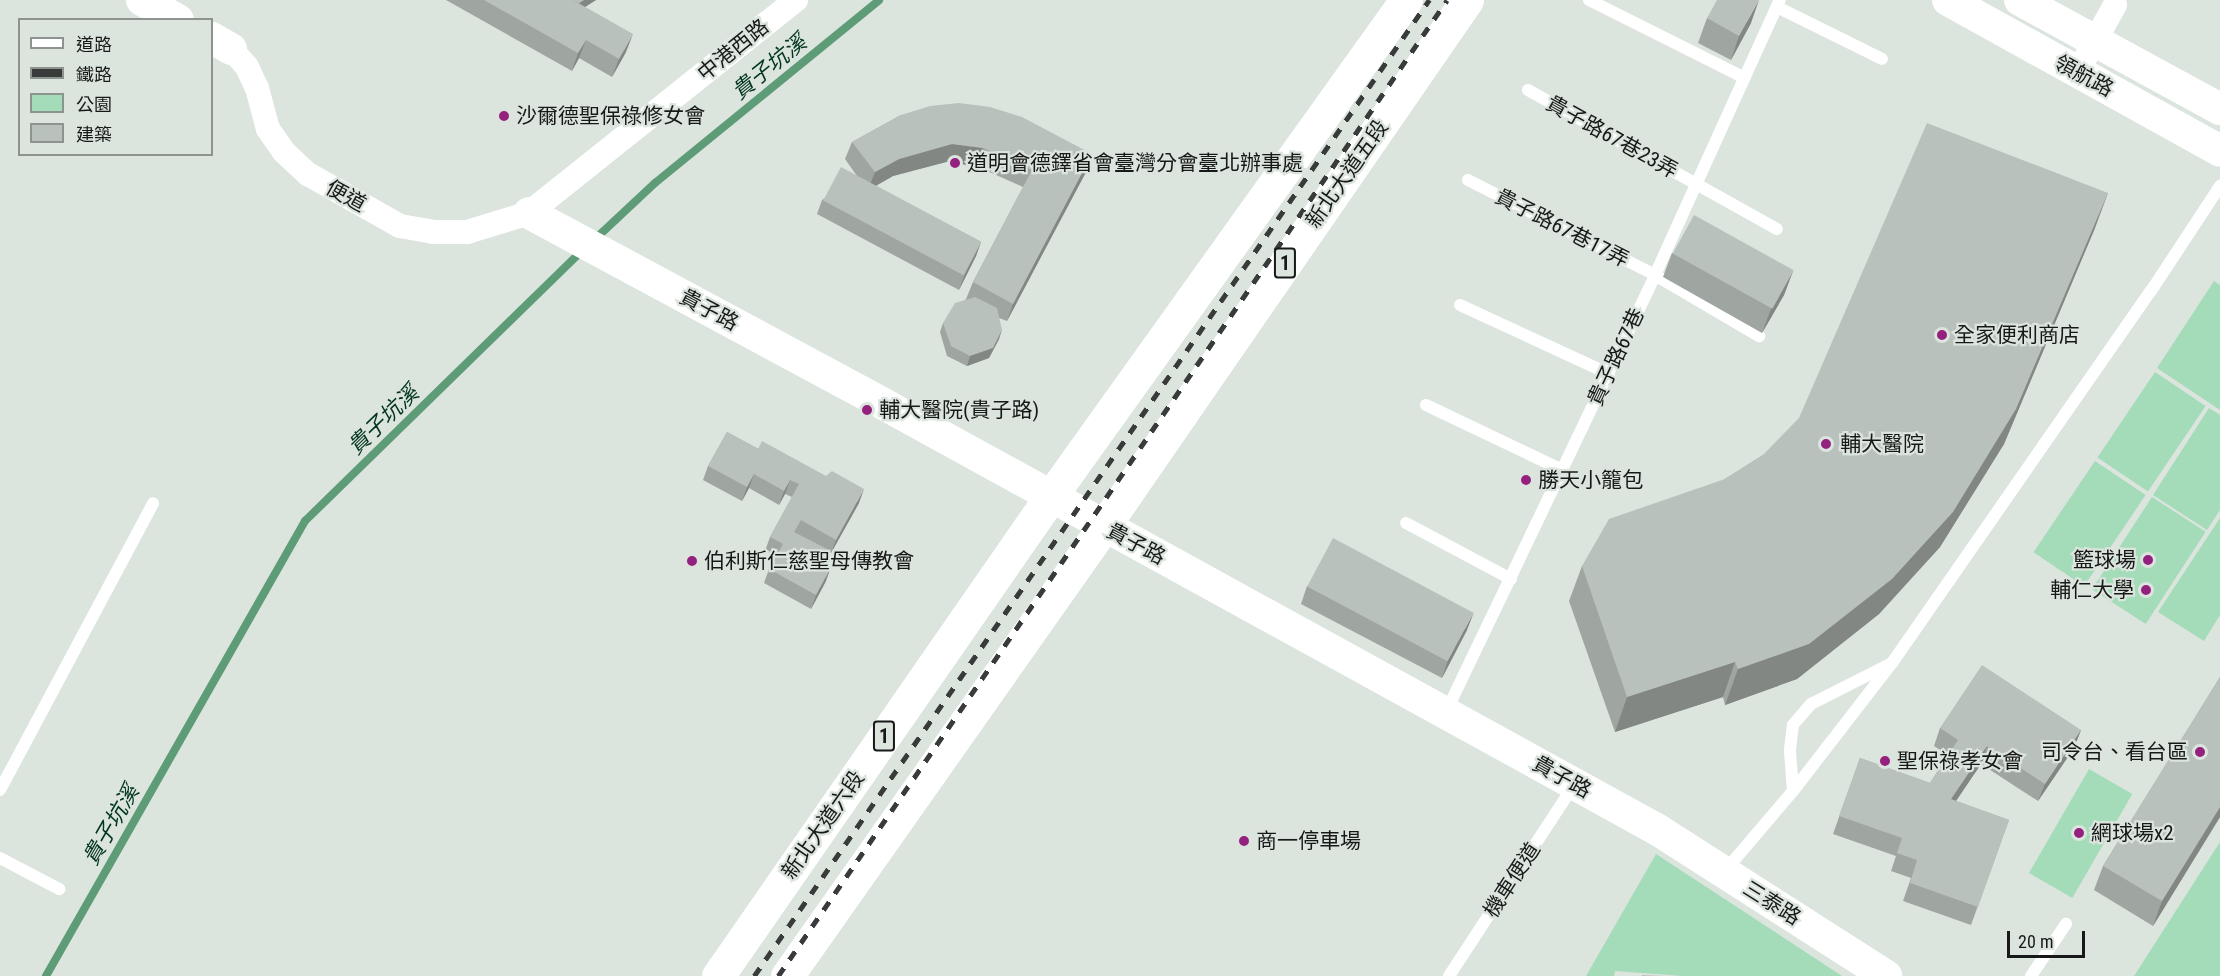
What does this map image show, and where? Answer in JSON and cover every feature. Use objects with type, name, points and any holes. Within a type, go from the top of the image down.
[{"type":"main road","name":"1","points":[[1051,496],[1406,0]]},
{"type":"main road","name":"新北大道五段","points":[[1104,526],[1467,0]]},
{"type":"main road","name":"新北大道六段","points":[[718,976],[1051,496]]},
{"type":"main road","name":"1","points":[[788,976],[1104,526]]},
{"type":"street","points":[[142,0],[174,18]]},
{"type":"street","name":"中港西路","points":[[529,213],[796,0]]},
{"type":"street","name":"領航路","points":[[1947,0],[2220,151]]},
{"type":"street","name":"領航路","points":[[2020,0],[2220,109]]},
{"type":"street","points":[[2077,73],[2115,5]]},
{"type":"street","name":"便道","points":[[221,44],[247,67],[257,88],[268,129],[284,152],[308,174],[400,226],[433,232],[467,232],[529,213]]},
{"type":"street","name":"貴子路","points":[[529,213],[1051,496],[1658,830]]},
{"type":"street","name":"三泰路","points":[[1658,830],[1886,976]]},
{"type":"lane","points":[[1589,0],[1745,78]]},
{"type":"lane","points":[[1778,3],[1882,59]]},
{"type":"lane","name":"貴子路67巷","points":[[1446,712],[1609,374],[1778,3]]},
{"type":"lane","name":"貴子路67巷23弄","points":[[1528,90],[1777,229]]},
{"type":"lane","name":"貴子路67巷17弄","points":[[1468,180],[1655,275],[1759,336]]},
{"type":"lane","points":[[1723,873],[1793,790],[1892,663],[2151,291],[2220,186]]},
{"type":"lane","points":[[1460,304],[1609,374]]},
{"type":"lane","points":[[1426,405],[1562,470]]},
{"type":"lane","points":[[0,790],[153,503]]},
{"type":"lane","points":[[1406,523],[1511,579]]},
{"type":"lane","points":[[1793,790],[1790,751],[1793,725],[1811,704],[1892,663]]},
{"type":"lane","name":"機車便道","points":[[1449,976],[1575,784]]},
{"type":"lane","points":[[0,858],[59,889]]},
{"type":"lane","points":[[2031,976],[2066,924]]},
{"type":"green space","points":[[2214,281],[2220,285],[2220,410],[2157,368]]},
{"type":"green space","name":"籃球場","points":[[2155,372],[2206,406],[2148,492],[2097,457]]},
{"type":"green space","name":"籃球場","points":[[2209,408],[2220,415],[2220,510],[2207,530],[2153,495]]},
{"type":"green space","name":"籃球場","points":[[2095,461],[2146,495],[2084,586],[2033,552]]},
{"type":"green space","name":"籃球場","points":[[2152,497],[2206,532],[2146,624],[2092,589]]},
{"type":"green space","name":"籃球場","points":[[2220,518],[2220,615],[2204,641],[2158,612]]},
{"type":"green space","name":"網球場x2","points":[[2089,769],[2132,794],[2072,898],[2029,873]]},
{"type":"green space","points":[[2220,842],[2220,976],[2134,976]]},
{"type":"green space","points":[[1656,854],[1842,976],[1683,976],[1615,971],[1614,976],[1586,976]]},
{"type":"building","points":[[484,0],[573,0],[633,34],[619,59],[586,40],[578,53]]},
{"type":"building","points":[[1717,0],[1759,0],[1739,36],[1707,18]]},
{"type":"building","points":[[959,103],[990,107],[1022,117],[1092,154],[1013,304],[973,282],[1032,170],[983,148],[952,144],[899,159],[875,172],[852,142],[901,115],[930,106]]},
{"type":"building","points":[[1927,123],[2108,193],[2016,409],[1953,512],[1892,579],[1809,644],[1738,669],[1735,662],[1627,697],[1582,566],[1609,519],[1725,479],[1763,455],[1799,418]]},
{"type":"building","points":[[841,167],[981,242],[964,275],[823,201]]},
{"type":"building","points":[[1694,215],[1794,270],[1772,309],[1673,253]]},
{"type":"building","points":[[975,297],[997,308],[1002,330],[993,348],[970,356],[951,346],[943,323],[955,303]]},
{"type":"building","points":[[727,432],[758,449],[762,441],[826,476],[832,471],[864,489],[836,540],[801,520],[794,532],[829,550],[822,563],[831,567],[816,595],[769,569],[783,544],[770,537],[799,484],[790,480],[784,491],[754,474],[747,487],[708,466]]},
{"type":"building","points":[[1333,538],[1473,613],[1448,661],[1307,587]]},
{"type":"building","points":[[1982,665],[2081,730],[2045,784],[1987,746],[1951,799],[2009,820],[1978,907],[1910,883],[1917,860],[1897,853],[1902,838],[1839,816],[1860,758],[1930,783],[1958,740],[1940,728]]},
{"type":"building","name":"司令台、看台區","points":[[2220,677],[2220,807],[2162,901],[2103,866]]},
{"type":"waterway","name":"貴子坑溪","points":[[593,241],[655,183],[879,0]]},
{"type":"waterway","name":"貴子坑溪","points":[[46,976],[305,521],[582,251]]},
{"type":"railway","points":[[754,976],[1429,0]]},
{"type":"railway","points":[[778,976],[1447,0]]},
{"type":"place","name":"沙爾德聖保祿修女會","points":[[504,116]]},
{"type":"place","name":"道明會德鐸省會臺灣分會臺北辦事處","points":[[955,163]]},
{"type":"place","name":"全家便利商店","points":[[1942,335]]},
{"type":"place","name":"輔大醫院(貴子路)","points":[[867,410]]},
{"type":"place","name":"輔大醫院","points":[[1826,444]]},
{"type":"place","name":"勝天小籠包","points":[[1526,480]]},
{"type":"place","name":"籃球場","points":[[2148,560]]},
{"type":"place","name":"伯利斯仁慈聖母傳教會","points":[[692,561]]},
{"type":"place","name":"輔仁大學","points":[[2146,590]]},
{"type":"place","name":"司令台、看台區","points":[[2200,752]]},
{"type":"place","name":"聖保祿孝女會","points":[[1885,761]]},
{"type":"place","name":"網球場x2","points":[[2079,833]]},
{"type":"place","name":"商一停車場","points":[[1244,841]]}]
